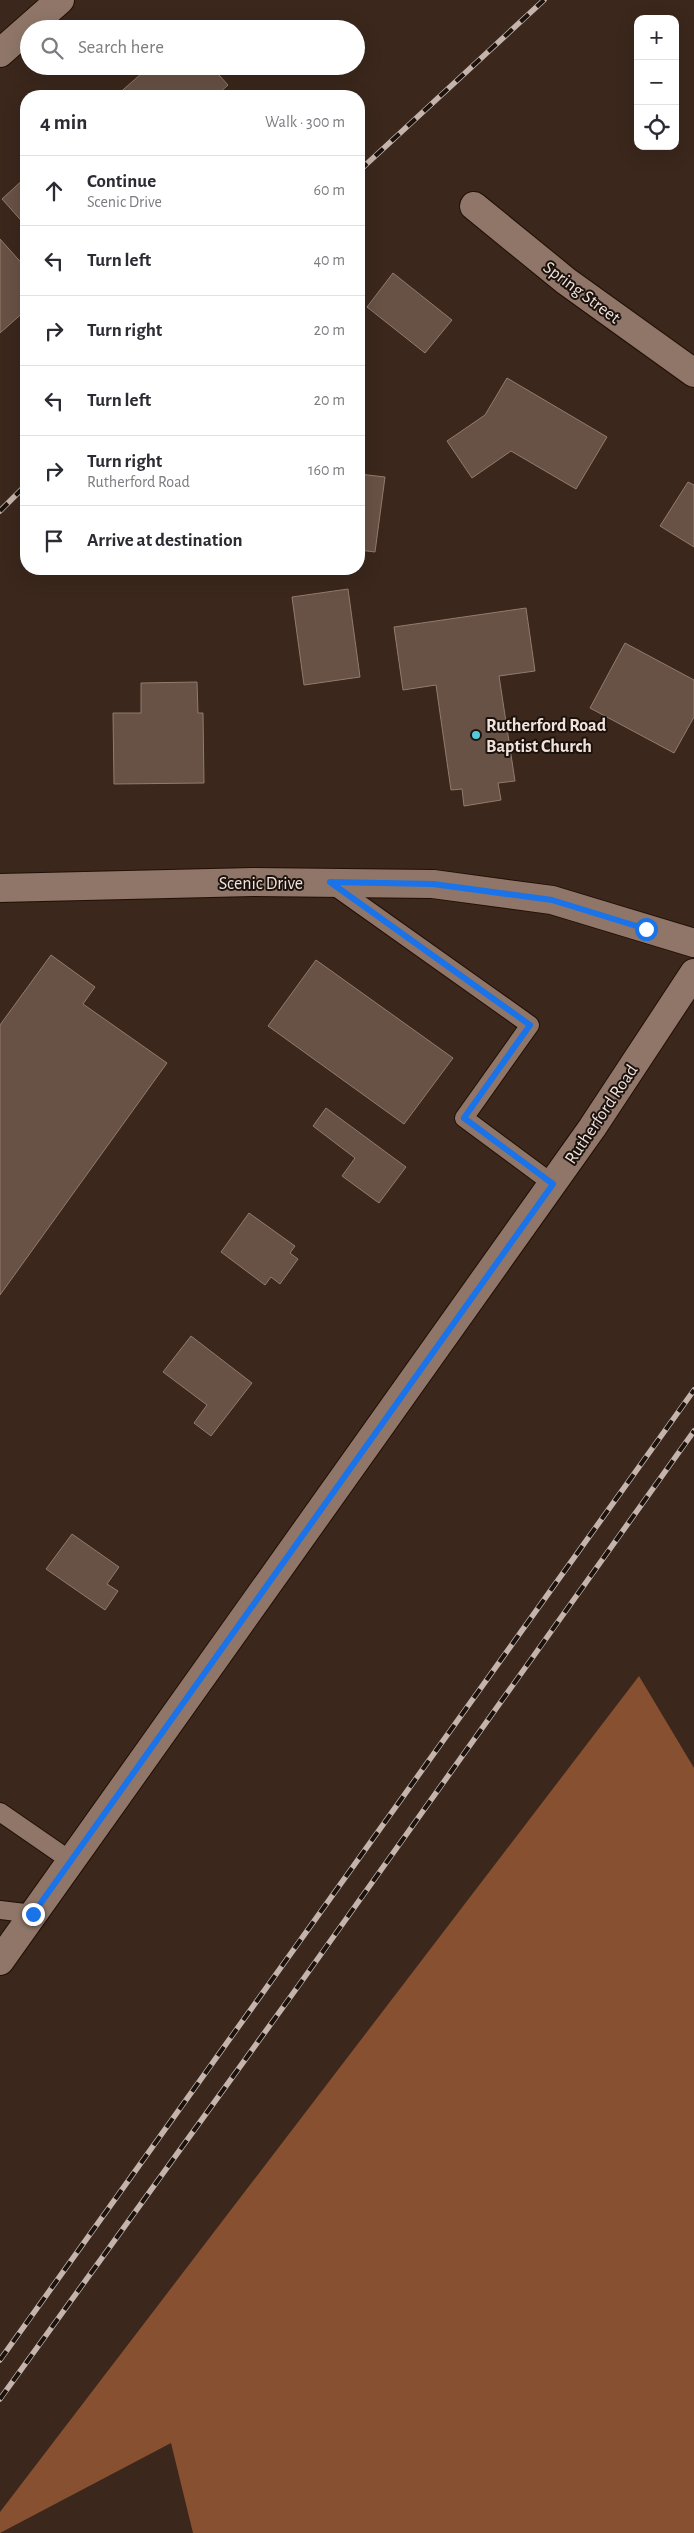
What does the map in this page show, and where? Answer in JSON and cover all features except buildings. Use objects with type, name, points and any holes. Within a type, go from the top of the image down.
[{"type":"street","points":[[38,20],[60,0]]},
{"type":"street","points":[[0,54],[20,36]]},
{"type":"street","name":"Spring Street","points":[[474,206],[566,281],[694,373]]},
{"type":"street","name":"Scenic Drive","points":[[0,888],[253,882],[433,884],[552,900],[694,943]]},
{"type":"street","name":"Rutherford Road","points":[[0,1961],[553,1184],[694,973]]},
{"type":"lane","points":[[330,882],[530,1025],[464,1118],[553,1184]]},
{"type":"lane","points":[[0,1812],[72,1861]]},
{"type":"lane","points":[[0,1910],[33,1914]]},
{"type":"shaded area","points":[[639,1676],[694,1768],[694,2533],[193,2533],[171,2443],[0,2533],[0,2512]]},
{"type":"railway","points":[[365,165],[544,0]]},
{"type":"railway","points":[[0,511],[20,491]]},
{"type":"railway","points":[[0,2360],[694,1390]]},
{"type":"railway","points":[[0,2399],[299,1985],[694,1431]]},
{"type":"place","name":"Rutherford Road Baptist Church","points":[[476,735]]},
{"type":"route","points":[[33,1914],[553,1184],[464,1118],[530,1025],[330,882],[433,884],[552,900],[646,929]]}]
